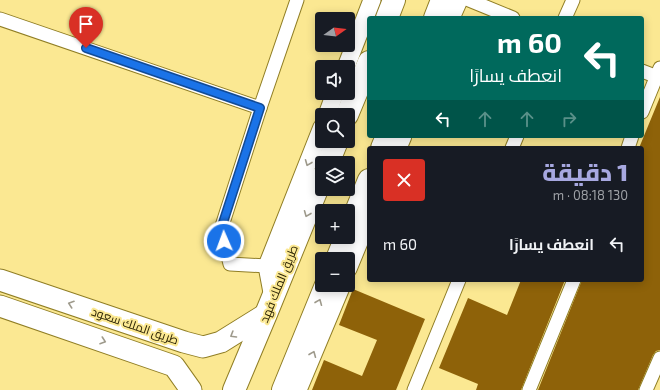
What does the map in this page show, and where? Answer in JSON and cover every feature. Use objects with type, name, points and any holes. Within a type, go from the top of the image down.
[{"type":"highway","points":[[388,16],[394,0]]},
{"type":"highway","points":[[436,16],[442,0]]},
{"type":"highway","points":[[351,108],[367,67]]},
{"type":"highway","points":[[355,214],[367,185]]},
{"type":"highway","name":"طريق الملك فهد","points":[[234,390],[315,194]]},
{"type":"highway","points":[[283,390],[323,292]]},
{"type":"main road","name":"طريق الملك سعود","points":[[0,280],[184,342],[204,347],[221,342],[270,306]]},
{"type":"main road","points":[[0,306],[174,366],[191,390]]},
{"type":"street","points":[[267,266],[230,264],[221,229],[297,0]]},
{"type":"street","points":[[349,60],[372,0]]},
{"type":"street","points":[[453,16],[459,0]]},
{"type":"street","points":[[469,0],[508,16]]},
{"type":"street","points":[[567,16],[573,0]]},
{"type":"street","points":[[0,19],[260,108]]},
{"type":"street","points":[[644,70],[659,74],[644,108]]},
{"type":"street","points":[[270,306],[267,266],[315,145]]},
{"type":"street","points":[[355,252],[367,223]]},
{"type":"street","points":[[414,390],[458,282]]},
{"type":"street","points":[[529,390],[573,282]]},
{"type":"street","points":[[298,390],[339,292]]},
{"type":"street","points":[[646,390],[660,358]]},
{"type":"building","points":[[660,97],[660,350],[656,351],[653,355],[638,390],[538,390],[581,282],[644,282],[644,146],[640,146]]},
{"type":"building","points":[[520,282],[564,282],[521,390],[476,390],[478,384],[439,368],[468,298],[507,315]]},
{"type":"building","points":[[355,290],[425,319],[396,390],[312,390],[324,360],[362,376],[377,340],[339,325],[352,292],[355,292]]},
{"type":"route","points":[[86,48],[260,108],[221,229],[224,241]]}]
